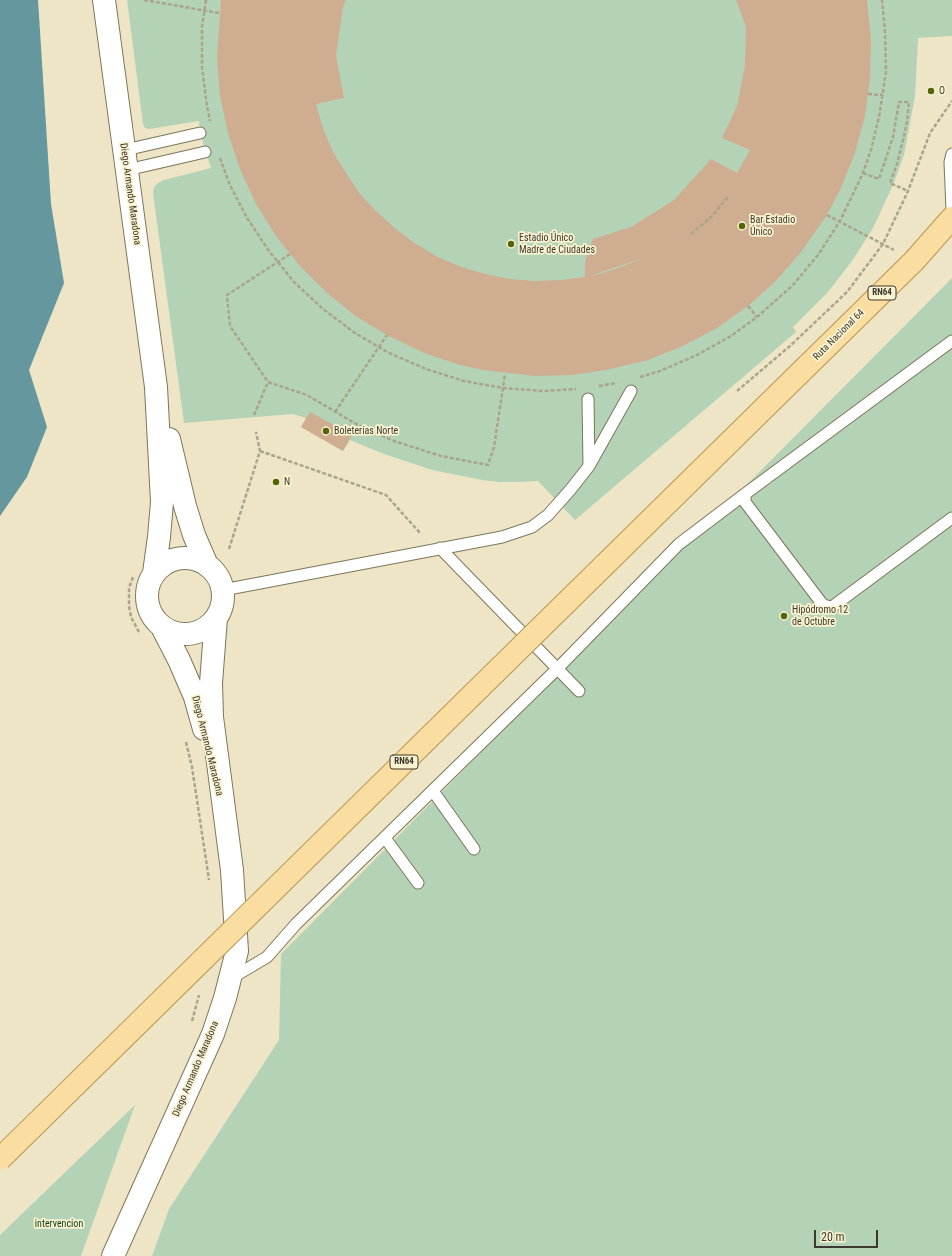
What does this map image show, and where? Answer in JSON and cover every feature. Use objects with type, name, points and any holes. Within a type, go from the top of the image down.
[{"type":"main road","name":"Diego Armando Maradona","points":[[104,0],[156,387],[162,502],[154,573],[148,584],[148,608],[162,627],[179,660],[195,697],[202,720],[226,823]]},
{"type":"main road","name":"Ruta Nacional 64","points":[[0,1159],[914,261],[952,218]]},
{"type":"main road","name":"Diego Armando Maradona","points":[[113,1256],[213,1034],[225,998],[237,951],[232,870],[212,717],[211,683],[216,618],[223,600],[223,590],[220,581],[207,565],[194,536],[185,506],[156,387]]},
{"type":"main road","points":[[154,573],[162,565],[173,560],[185,558],[197,560],[207,565]]},
{"type":"main road","points":[[162,627],[173,632],[185,634],[197,632],[207,627],[216,618]]},
{"type":"lane","points":[[126,160],[200,133]]},
{"type":"lane","points":[[126,160],[205,152]]},
{"type":"lane","points":[[952,154],[950,162],[952,210]]},
{"type":"lane","points":[[230,979],[268,957],[296,924],[557,669],[679,544],[952,341]]},
{"type":"lane","points":[[223,590],[502,537],[532,527],[548,516],[589,466],[631,391]]},
{"type":"lane","points":[[588,399],[589,466]]},
{"type":"lane","points":[[745,494],[745,502],[823,605],[832,607],[952,518]]},
{"type":"lane","points":[[440,548],[579,692]]},
{"type":"lane","points":[[433,791],[474,849]]},
{"type":"lane","points":[[385,838],[418,883]]},
{"type":"path","points":[[144,0],[219,13]]},
{"type":"path","points":[[206,0],[202,27],[202,67],[210,122]]},
{"type":"path","points":[[639,377],[660,371],[697,355],[731,336],[757,317],[792,286],[818,255],[840,221],[863,173],[871,150],[879,117],[886,72],[886,32],[882,0]]},
{"type":"path","points":[[868,94],[883,95]]},
{"type":"path","points":[[737,391],[790,346],[847,292],[883,244],[908,191],[930,133],[952,101]]},
{"type":"path","points":[[863,173],[879,179],[893,137],[899,102],[909,102],[903,140],[897,164],[890,183],[908,191]]},
{"type":"path","points":[[218,151],[229,183],[247,218],[277,262],[294,282],[323,309],[355,333],[378,347],[426,369],[464,381],[503,388],[543,391],[583,389]]},
{"type":"path","points":[[692,234],[711,217],[728,197]]},
{"type":"path","points":[[827,215],[914,261]]},
{"type":"path","points":[[290,254],[227,295],[230,326],[268,382],[307,395],[356,424],[394,441],[441,456],[488,465],[494,447],[506,374]]},
{"type":"path","points":[[748,306],[757,317]]},
{"type":"path","points":[[335,412],[387,335]]},
{"type":"path","points":[[254,415],[268,382]]},
{"type":"path","points":[[598,386],[622,382]]},
{"type":"path","points":[[230,549],[260,451],[256,432]]},
{"type":"path","points":[[260,451],[386,495],[420,533]]},
{"type":"green space","name":"Estadio Único Madre de Ciudades","points":[[127,0],[952,0],[952,36],[918,38],[915,96],[904,155],[893,185],[873,228],[852,261],[828,292],[793,327],[796,332],[575,520],[538,481],[499,482],[432,470],[384,454],[350,440],[343,451],[301,427],[306,418],[293,414],[184,423],[153,193],[154,187],[164,180],[211,168],[200,133],[199,121],[149,129],[145,128],[143,124]]},
{"type":"green space","name":"Hipódromo 12 de Octubre","points":[[952,278],[952,1256],[152,1256],[169,1209],[279,1040],[281,954]]},
{"type":"green space","name":"intervencion","points":[[135,1105],[81,1256],[0,1256],[0,1235]]},
{"type":"water","points":[[0,0],[38,0],[51,204],[64,283],[29,370],[47,427],[27,477],[0,516]]},
{"type":"building","name":"Estadio Único Madre de Ciudades","points":[[221,0],[346,0],[343,7],[336,56],[344,98],[316,104],[323,128],[333,152],[360,194],[396,229],[416,244],[438,257],[461,267],[485,274],[510,279],[535,281],[585,277],[585,262],[593,239],[631,227],[674,200],[711,159],[737,173],[750,150],[722,138],[737,106],[745,65],[746,27],[736,0],[867,0],[871,40],[870,79],[865,116],[855,153],[841,188],[827,215],[801,252],[776,281],[748,306],[717,328],[683,346],[648,360],[611,369],[573,375],[535,376],[483,370],[460,365],[424,353],[387,335],[357,317],[327,293],[300,266],[276,236],[256,204],[240,169],[228,133],[220,96],[217,58]],"holes":[[[643,258],[606,272],[587,277]]]},
{"type":"building","name":"Boleterías Norte","points":[[310,412],[352,435],[343,451],[301,427]]},
{"type":"place","name":"O","points":[[931,91]]},
{"type":"place","name":"Bar Estadio Único","points":[[742,226]]},
{"type":"place","name":"Estadio Único Madre de Ciudades","points":[[511,244]]},
{"type":"place","name":"Boleterías Norte","points":[[326,431]]},
{"type":"place","name":"N","points":[[276,482]]},
{"type":"place","name":"Hipódromo 12 de Octubre","points":[[784,616]]}]
